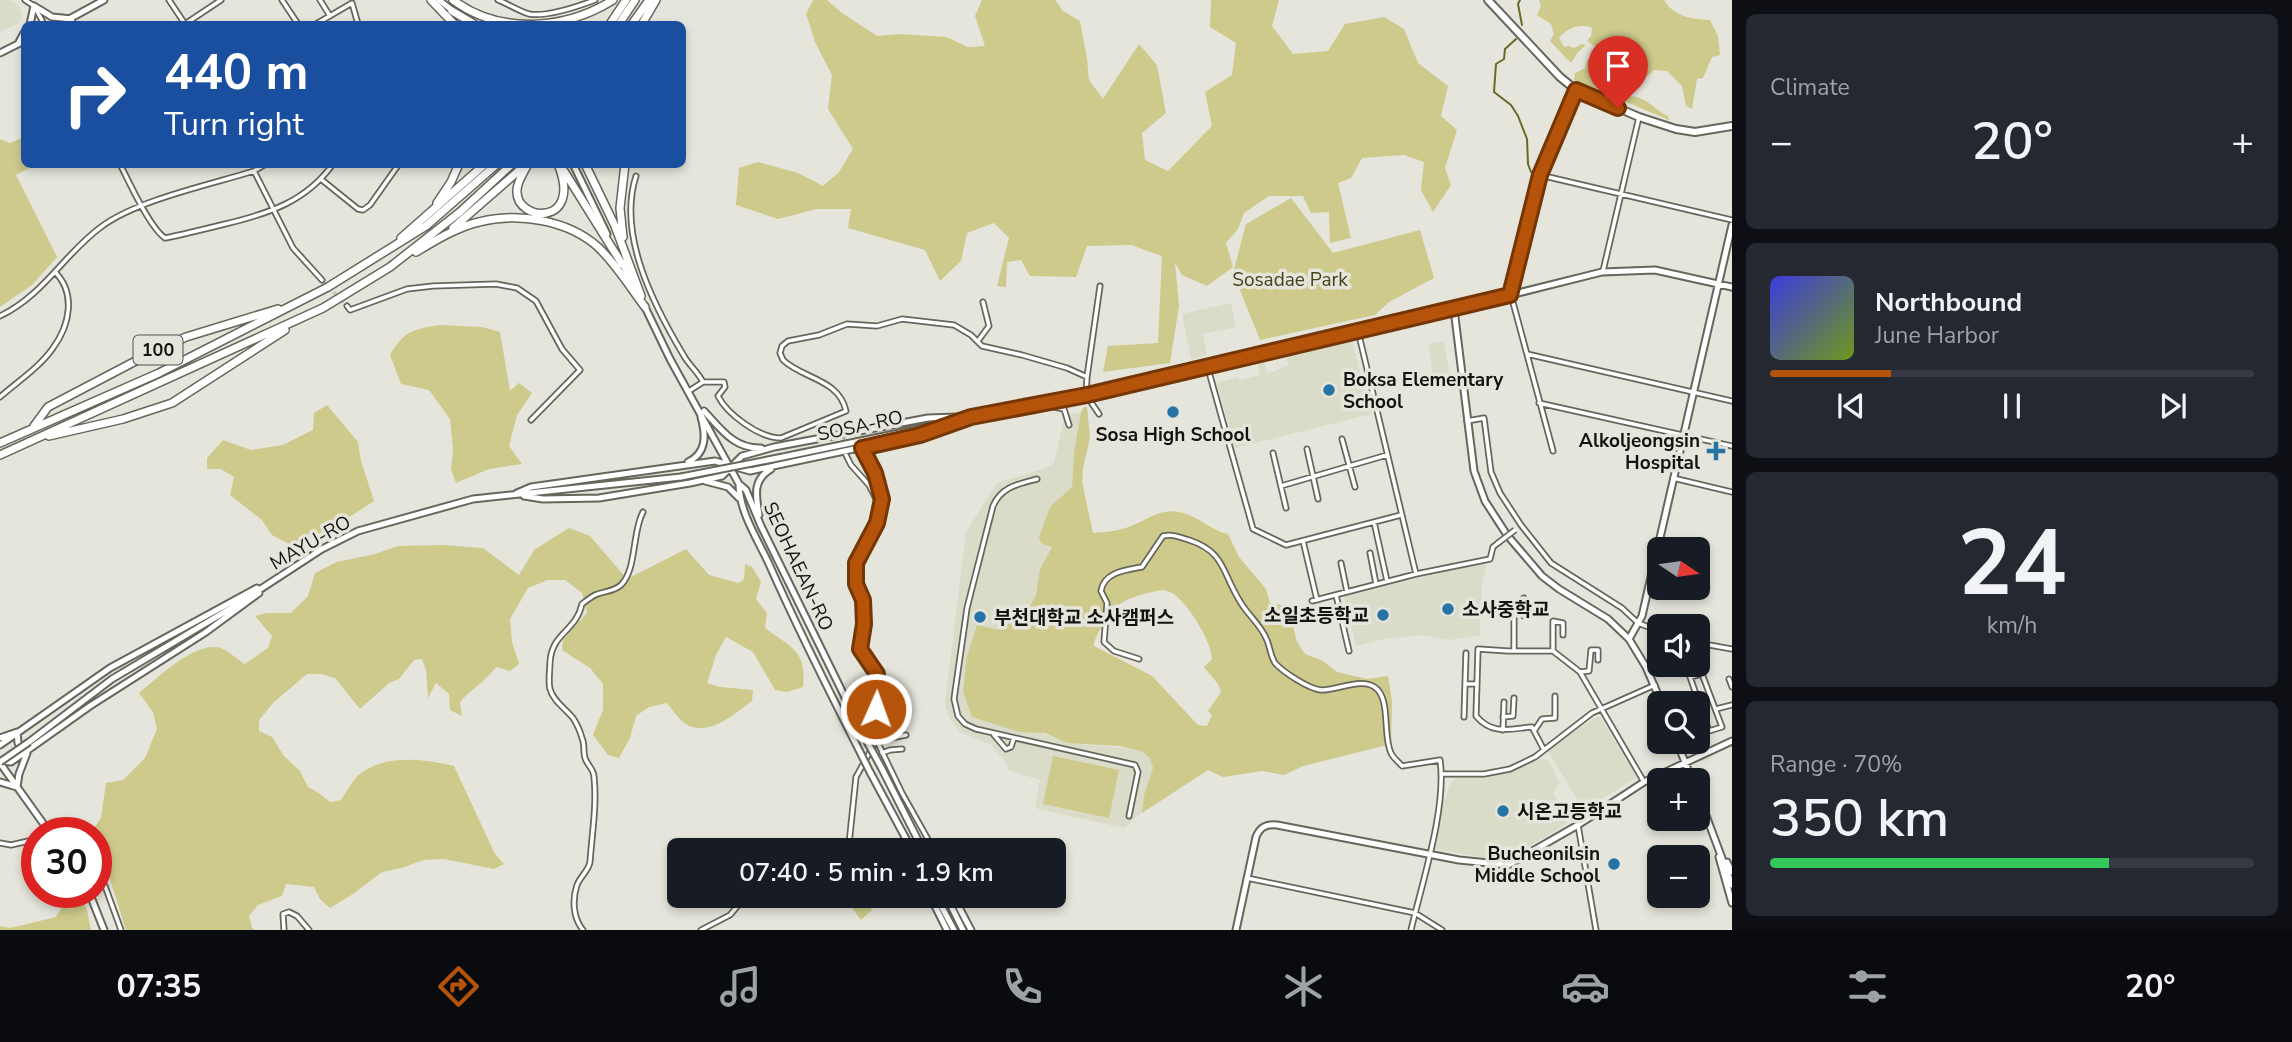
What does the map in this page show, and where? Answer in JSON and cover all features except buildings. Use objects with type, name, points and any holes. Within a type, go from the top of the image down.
[{"type":"highway","points":[[434,0],[450,21]]},
{"type":"highway","points":[[453,0],[484,18],[498,21]]},
{"type":"highway","points":[[551,21],[576,18],[613,0]]},
{"type":"highway","points":[[612,21],[626,0]]},
{"type":"highway","points":[[621,21],[635,0]]},
{"type":"highway","points":[[634,21],[649,0]]},
{"type":"highway","points":[[644,21],[658,0]]},
{"type":"highway","points":[[650,21],[658,0]]},
{"type":"highway","points":[[453,11],[469,21]]},
{"type":"highway","points":[[433,209],[457,168]]},
{"type":"highway","points":[[385,252],[480,168]]},
{"type":"highway","name":"100","points":[[0,443],[159,373],[299,303],[426,226],[492,168]]},
{"type":"highway","name":"100","points":[[35,439],[123,419],[172,403],[300,320],[390,267],[460,212],[508,168]]},
{"type":"highway","points":[[390,267],[460,224],[523,168]]},
{"type":"highway","points":[[526,168],[517,190],[518,196],[526,209],[540,214],[554,211],[564,198],[565,182],[560,168]]},
{"type":"highway","points":[[562,168],[622,264]]},
{"type":"highway","points":[[587,168],[615,226],[645,307]]},
{"type":"highway","points":[[625,168],[621,228],[631,272]]},
{"type":"highway","points":[[429,244],[469,225],[494,219],[534,220],[557,225],[585,237],[597,247],[645,307]]},
{"type":"highway","name":"100","points":[[33,428],[48,407],[186,337],[299,303]]},
{"type":"highway","name":"100","points":[[0,455],[300,320]]},
{"type":"main road","points":[[1488,0],[1568,85],[1576,90],[1639,117],[1676,129],[1695,132],[1732,126]]},
{"type":"street","points":[[25,0],[52,17],[72,19]]},
{"type":"street","points":[[67,21],[104,0]]},
{"type":"street","points":[[169,0],[183,21]]},
{"type":"street","points":[[190,21],[221,0]]},
{"type":"street","points":[[282,0],[296,21]]},
{"type":"street","points":[[320,0],[331,16]]},
{"type":"street","points":[[434,0],[465,21]]},
{"type":"street","points":[[498,0],[532,14],[557,11],[595,0]]},
{"type":"street","points":[[322,21],[352,2],[357,21]]},
{"type":"street","points":[[31,21],[34,6]]},
{"type":"street","points":[[34,6],[42,21]]},
{"type":"street","points":[[0,52],[21,42]]},
{"type":"street","points":[[1553,451],[1510,295],[1540,175],[1576,90]]},
{"type":"street","points":[[1602,272],[1639,117]]},
{"type":"street","points":[[122,168],[142,206],[165,238],[273,211],[301,197],[322,180],[330,168]]},
{"type":"street","points":[[0,316],[33,295],[99,228],[142,206],[259,168]]},
{"type":"street","points":[[322,180],[358,209],[363,210],[370,205],[396,168]]},
{"type":"street","name":"SEOHAEAN-RO","points":[[574,168],[689,391],[740,484],[746,490],[864,736],[918,838]]},
{"type":"street","points":[[254,171],[293,248],[322,280]]},
{"type":"street","points":[[1540,175],[1732,222],[1642,616],[1629,639]]},
{"type":"street","points":[[636,176],[630,213],[641,270],[682,353],[703,382]]},
{"type":"street","name":"SOSA-RO","points":[[731,467],[1087,395],[1602,272],[1655,270],[1732,287]]},
{"type":"street","points":[[0,397],[48,353],[56,342],[70,304],[67,288],[55,272]]},
{"type":"street","points":[[346,306],[350,310],[407,289],[433,286],[496,284],[517,288],[536,301],[562,349],[580,370],[531,421]]},
{"type":"street","points":[[1099,414],[1087,395],[1087,377],[1100,286]]},
{"type":"street","points":[[978,341],[989,326],[984,302]]},
{"type":"street","points":[[1454,309],[1474,471],[1494,516],[1507,535],[1548,581],[1608,619],[1629,639],[1657,691]]},
{"type":"street","points":[[689,391],[703,382],[724,382],[725,387],[718,396],[726,410],[735,418],[775,438],[781,438],[846,411],[844,401],[820,380],[785,362],[780,353],[785,343],[820,335],[852,323],[877,326],[902,320],[954,326],[984,346],[1033,358],[1087,377]]},
{"type":"street","points":[[1358,331],[1416,573]]},
{"type":"street","points":[[1527,354],[1732,401]]},
{"type":"street","points":[[1207,365],[1253,529],[1281,544],[1401,515]]},
{"type":"street","points":[[1539,403],[1732,446]]},
{"type":"street","points":[[697,404],[733,441],[748,447],[774,447]]},
{"type":"street","points":[[659,469],[689,462],[699,454],[705,440],[705,432],[697,404]]},
{"type":"street","points":[[1035,405],[1055,406],[1064,410],[1069,425]]},
{"type":"street","points":[[839,415],[841,423]]},
{"type":"street","points":[[514,495],[542,499],[598,498],[702,481],[722,477],[742,456],[774,447],[928,418],[971,417]]},
{"type":"street","points":[[514,495],[531,486],[715,461],[750,471],[920,435],[971,417]]},
{"type":"street","points":[[1467,421],[1484,418],[1491,472],[1503,499],[1551,563],[1622,608],[1638,623],[1647,626]]},
{"type":"street","points":[[1342,439],[1355,487]]},
{"type":"street","points":[[862,448],[875,473],[882,499],[877,523],[856,563],[856,584],[863,600],[864,624],[860,652],[878,679],[874,732],[876,741],[928,838]]},
{"type":"street","points":[[1307,450],[1318,499]]},
{"type":"street","points":[[1273,453],[1286,508]]},
{"type":"street","points":[[846,455],[869,485],[880,507]]},
{"type":"street","points":[[1281,486],[1387,455]]},
{"type":"street","points":[[761,526],[756,484],[767,471],[777,466]]},
{"type":"street","name":"MAYU-RO","points":[[0,762],[112,679],[322,549],[358,531],[473,499],[681,477],[731,467]]},
{"type":"street","points":[[1673,478],[1732,492]]},
{"type":"street","points":[[1037,479],[1009,488],[996,500],[966,617],[954,705],[965,724],[1136,766],[1138,772],[1129,816]]},
{"type":"street","points":[[702,481],[728,487],[743,505]]},
{"type":"street","name":"SEOHAEAN-RO","points":[[740,484],[743,505],[799,631],[904,838]]},
{"type":"street","points":[[583,930],[575,920],[575,901],[578,884],[590,864],[595,779],[593,769],[585,760],[584,742],[573,718],[560,706],[550,689],[550,663],[553,646],[579,618],[582,604],[595,595],[613,591],[623,583],[634,549],[638,520],[643,512]]},
{"type":"street","points":[[1374,522],[1387,581]]},
{"type":"street","points":[[1303,540],[1315,601],[1416,573],[1490,559],[1493,547],[1521,525]]},
{"type":"street","points":[[1139,659],[1114,651],[1104,642],[1107,603],[1101,591],[1102,584],[1109,577],[1123,571],[1142,567],[1163,536],[1175,534],[1201,543],[1219,560],[1242,606],[1253,617],[1267,639],[1276,665],[1309,688],[1323,690],[1359,684],[1372,686],[1379,691],[1391,753],[1402,766],[1440,760],[1443,781],[1411,930]]},
{"type":"street","points":[[1370,553],[1376,584]]},
{"type":"street","points":[[1341,563],[1348,592]]},
{"type":"street","points":[[0,745],[110,668],[272,581]]},
{"type":"street","points":[[0,762],[11,762],[30,750],[90,706],[228,617],[272,581]]},
{"type":"street","points":[[1336,595],[1349,651]]},
{"type":"street","points":[[1514,651],[1514,604],[1524,598],[1524,616]]},
{"type":"street","points":[[1553,651],[1553,621],[1563,623],[1563,635]]},
{"type":"street","points":[[1710,645],[1732,649]]},
{"type":"street","points":[[1544,750],[1532,727],[1503,730],[1485,727],[1476,716],[1478,649],[1553,651],[1580,672],[1644,782]]},
{"type":"street","points":[[1580,672],[1589,671],[1591,650],[1598,650],[1598,660]]},
{"type":"street","points":[[1464,718],[1466,653]]},
{"type":"street","points":[[1702,674],[1716,709],[1722,727],[1709,731],[1690,677],[1702,674]]},
{"type":"street","points":[[1465,684],[1477,684]]},
{"type":"street","points":[[1442,774],[1484,774],[1510,769],[1544,750],[1592,713],[1654,685]]},
{"type":"street","points":[[1534,731],[1542,719],[1555,718],[1555,696]]},
{"type":"street","points":[[1503,717],[1513,716],[1514,698]]},
{"type":"street","points":[[1503,730],[1504,702]]},
{"type":"street","points":[[1716,709],[1732,705]]},
{"type":"street","points":[[0,737],[17,732]]},
{"type":"street","points":[[17,732],[19,746],[30,750]]},
{"type":"street","points":[[993,733],[1006,749],[1011,747],[1014,738]]},
{"type":"street","points":[[850,838],[856,777],[876,741],[906,735]]},
{"type":"street","points":[[1236,930],[1256,837],[1259,830],[1269,825],[1466,861],[1508,865],[1578,825],[1644,782],[1732,741]]},
{"type":"street","points":[[882,753],[902,749]]},
{"type":"street","points":[[18,787],[22,763],[30,750]]},
{"type":"street","points":[[1682,754],[1688,768]]},
{"type":"street","points":[[0,762],[39,817]]},
{"type":"street","points":[[1443,781],[1455,774]]},
{"type":"street","points":[[0,782],[18,787]]},
{"type":"street","points":[[1578,825],[1596,930]]},
{"type":"street","points":[[1710,828],[1732,885]]},
{"type":"street","points":[[1711,831],[1732,872]]},
{"type":"street","points":[[1711,831],[1732,903]]},
{"type":"street","points":[[0,843],[11,845],[21,843]]},
{"type":"street","points":[[1247,878],[1415,912],[1442,930]]},
{"type":"street","points":[[112,905],[121,930]]},
{"type":"street","points":[[95,908],[104,930]]},
{"type":"street","points":[[701,930],[730,915],[736,908]]},
{"type":"street","points":[[936,908],[947,930]]},
{"type":"street","points":[[942,908],[954,930]]},
{"type":"street","points":[[952,908],[963,930]]},
{"type":"street","points":[[959,908],[971,930]]},
{"type":"street","points":[[284,930],[284,914],[289,912],[297,916],[309,930]]},
{"type":"shaded area","points":[[0,0],[10,0],[19,6],[22,15],[19,23],[0,32]]},
{"type":"shaded area","points":[[1231,303],[1236,327],[1203,334],[1207,355],[1191,359],[1182,314]]},
{"type":"shaded area","points":[[1352,341],[1371,414],[1235,448],[1217,383],[1260,375],[1258,363],[1264,362],[1267,374],[1288,366],[1287,356]]},
{"type":"shaded area","points":[[1444,341],[1451,385],[1435,387],[1428,344]]},
{"type":"shaded area","name":"부천대학교 소사캠퍼스","points":[[1081,412],[1074,452],[1072,487],[1055,502],[1052,546],[1040,569],[1036,595],[1030,606],[1010,607],[1003,626],[998,630],[1039,732],[1067,743],[1133,749],[1150,758],[1153,768],[1144,795],[1142,813],[1124,828],[1038,809],[1035,806],[1040,780],[1008,770],[1005,761],[990,744],[961,733],[949,717],[945,703],[966,532],[997,483],[1054,463],[1063,415]]},
{"type":"shaded area","points":[[1487,562],[1482,582],[1480,636],[1448,640],[1421,635],[1384,639],[1356,646],[1344,595]]},
{"type":"shaded area","points":[[1596,717],[1600,717],[1636,778],[1584,810],[1547,750]]},
{"type":"shaded area","name":"시온고등학교","points":[[1540,759],[1551,764],[1559,783],[1553,793],[1567,815],[1579,816],[1568,820],[1565,825],[1505,861],[1435,849],[1433,846],[1441,797],[1446,798],[1450,784],[1457,777],[1485,776],[1509,771]]},
{"type":"green space","points":[[813,0],[827,0],[877,36],[900,34],[946,37],[968,47],[985,46],[975,16],[982,0],[1055,0],[1063,11],[1080,21],[1089,80],[1103,99],[1139,44],[1157,65],[1166,113],[1142,133],[1145,160],[1168,171],[1212,126],[1205,92],[1232,75],[1236,43],[1210,27],[1211,0],[1279,0],[1272,26],[1293,54],[1328,51],[1345,24],[1384,17],[1404,29],[1418,63],[1448,86],[1441,116],[1457,130],[1445,168],[1451,185],[1433,212],[1421,190],[1424,162],[1404,155],[1362,158],[1351,178],[1338,183],[1351,238],[1330,243],[1329,212],[1311,213],[1303,196],[1269,196],[1244,213],[1238,229],[1226,243],[1233,267],[1207,286],[1182,275],[1175,263],[1179,306],[1170,363],[1103,372],[1108,346],[1158,343],[1162,256],[1131,245],[1087,246],[1076,277],[1030,276],[1021,260],[1007,262],[1006,287],[997,286],[1009,238],[994,223],[967,233],[961,261],[940,281],[925,250],[848,228],[851,209],[817,209],[778,219],[736,205],[739,168],[758,162],[798,173],[823,186],[839,172],[853,149],[828,109],[832,75],[815,42],[806,14]]},
{"type":"green space","points":[[1539,0],[1664,0],[1678,14],[1710,20],[1718,36],[1720,55],[1712,57],[1703,78],[1697,79],[1692,109],[1686,106],[1682,86],[1667,71],[1654,70],[1639,83],[1622,77],[1621,68],[1611,70],[1610,80],[1627,96],[1644,100],[1668,116],[1669,120],[1574,80],[1575,73],[1585,68],[1587,59],[1598,63],[1605,60],[1604,47],[1596,47],[1587,41],[1592,28],[1578,26],[1570,29],[1559,38],[1564,47],[1586,45],[1571,63],[1550,41],[1554,34],[1551,24],[1537,15],[1541,6]]},
{"type":"green space","points":[[21,138],[21,168],[29,168],[16,175],[57,257],[32,285],[0,307],[0,139],[10,143]]},
{"type":"green space","name":"Sosadae Park","points":[[1291,198],[1333,253],[1420,230],[1434,278],[1389,302],[1375,315],[1260,340],[1233,273],[1246,224]]},
{"type":"green space","points":[[440,325],[482,327],[500,332],[510,391],[519,383],[532,393],[517,415],[509,446],[522,464],[489,469],[456,483],[451,469],[453,450],[450,419],[429,390],[401,384],[390,355],[410,332]]},
{"type":"green space","points":[[327,405],[358,442],[374,501],[331,529],[289,544],[272,535],[262,520],[230,495],[234,477],[221,469],[207,469],[207,458],[223,440],[251,450],[283,445],[313,430],[314,413]]},
{"type":"green space","points":[[1087,407],[1090,437],[1082,482],[1093,533],[1122,529],[1161,513],[1175,512],[1189,515],[1228,534],[1239,557],[1266,589],[1270,603],[1282,605],[1292,622],[1297,642],[1305,654],[1323,661],[1337,672],[1367,679],[1388,676],[1392,701],[1391,744],[1303,766],[1284,775],[1262,771],[1223,777],[1208,770],[1142,813],[1144,795],[1153,768],[1150,758],[1141,751],[1119,746],[1067,743],[1045,733],[1020,732],[972,717],[963,692],[967,656],[977,625],[998,630],[1003,626],[1007,607],[1030,606],[1036,595],[1040,569],[1052,547],[1041,543],[1039,537],[1050,507],[1072,487],[1074,452],[1081,412]],"holes":[[[1164,590],[1174,594],[1186,606],[1204,634],[1211,652],[1212,659],[1204,667],[1221,692],[1208,711],[1212,715],[1207,726],[1198,725],[1152,676],[1094,646],[1104,624],[1120,604],[1141,595]]]},
{"type":"green space","points":[[569,528],[590,536],[627,579],[686,549],[709,575],[739,583],[744,579],[745,564],[752,567],[761,582],[756,599],[767,613],[765,628],[790,646],[800,658],[803,665],[803,687],[787,692],[775,690],[753,652],[726,637],[716,655],[707,683],[753,690],[752,701],[730,717],[704,728],[686,724],[667,703],[649,707],[636,716],[630,738],[619,758],[608,755],[593,735],[603,710],[603,684],[590,668],[562,650],[563,639],[587,613],[582,593],[565,580],[548,580],[528,588],[510,619],[512,642],[519,664],[510,671],[496,667],[460,702],[462,716],[450,710],[449,694],[436,683],[428,698],[426,670],[422,659],[414,660],[399,679],[389,683],[360,709],[335,678],[307,674],[274,702],[259,720],[259,731],[272,737],[284,756],[300,771],[308,787],[330,802],[341,800],[361,773],[383,763],[419,760],[454,766],[495,854],[504,864],[494,869],[444,859],[424,860],[382,872],[330,908],[320,899],[314,887],[286,884],[282,896],[258,905],[249,916],[255,930],[126,930],[112,885],[112,817],[101,817],[106,783],[123,780],[145,758],[157,729],[153,712],[139,693],[177,662],[200,650],[221,648],[245,664],[268,648],[272,636],[255,616],[291,613],[308,596],[315,573],[337,562],[398,546],[443,545],[483,548],[519,575],[534,550]]},
{"type":"green space","points":[[1053,756],[1119,770],[1109,818],[1043,804]]},
{"type":"green space","points":[[62,908],[86,908],[91,930],[0,930],[0,926],[10,928],[56,917]]},
{"type":"green space","points":[[852,908],[870,908],[872,910],[861,920]]},
{"type":"waterway","points":[[1520,0],[1518,4],[1522,25]]},
{"type":"waterway","points":[[1516,39],[1505,49],[1504,59],[1496,64],[1494,92],[1511,105],[1518,116],[1527,139],[1531,172]]},
{"type":"tunnel","points":[[322,280],[347,306]]},
{"type":"tunnel","points":[[841,423],[845,446]]},
{"type":"place","name":"Boksa Elementary School","points":[[1329,390]]},
{"type":"place","name":"Sosa High School","points":[[1173,412]]},
{"type":"place","name":"Alkoljeongsin Hospital","points":[[1716,451]]},
{"type":"place","name":"소사중학교","points":[[1448,609]]},
{"type":"place","name":"소일초등학교","points":[[1383,615]]},
{"type":"place","name":"부천대학교 소사캠퍼스","points":[[980,617]]},
{"type":"place","name":"시온고등학교","points":[[1503,811]]},
{"type":"place","name":"Bucheonilsin Middle School","points":[[1614,864]]},
{"type":"route","points":[[876,709],[877,674],[860,652],[864,624],[863,600],[856,584],[856,563],[877,523],[882,499],[875,473],[862,448],[920,435],[971,417],[1087,395],[1510,295],[1540,175],[1576,90],[1618,108]]}]
